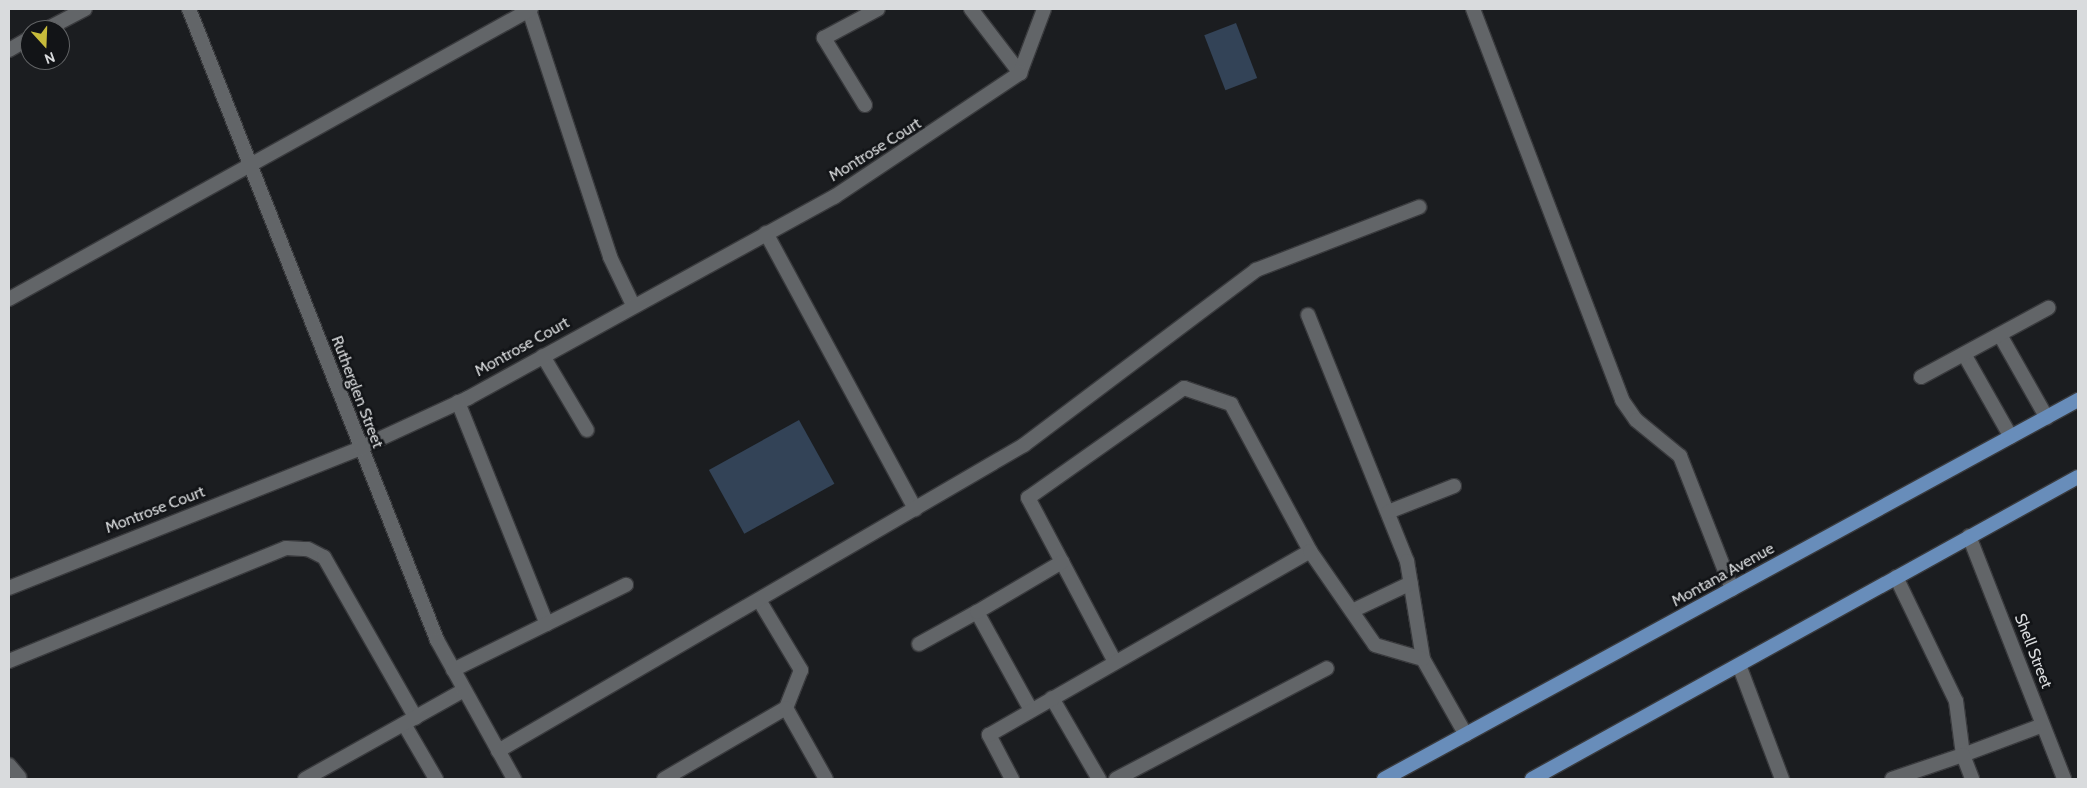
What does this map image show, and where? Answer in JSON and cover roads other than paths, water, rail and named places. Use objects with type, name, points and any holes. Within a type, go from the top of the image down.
[{"type":"highway","name":"Montana Avenue","points":[[1384,779],[2078,400]]},
{"type":"highway","points":[[1532,779],[2078,477]]},
{"type":"street","points":[[64,20],[85,9]]},
{"type":"street","name":"Rutherglen Street","points":[[189,9],[437,640],[514,779]]},
{"type":"street","points":[[9,299],[530,9],[610,257],[633,305]]},
{"type":"street","points":[[865,105],[824,38],[878,9]]},
{"type":"street","points":[[971,9],[1020,73]]},
{"type":"street","points":[[1020,73],[1044,9]]},
{"type":"street","points":[[1473,9],[1622,400],[1636,420],[1680,456],[1732,589]]},
{"type":"street","points":[[9,50],[20,44]]},
{"type":"street","name":"Montrose Court","points":[[9,588],[360,448],[458,402],[766,233],[918,145],[1020,73]]},
{"type":"street","points":[[498,751],[1024,445],[1256,270],[1419,207]]},
{"type":"street","points":[[766,233],[915,509]]},
{"type":"street","points":[[1921,377],[2048,308]]},
{"type":"street","points":[[1308,315],[1388,512],[1411,583],[1423,659],[1466,735]]},
{"type":"street","points":[[2000,335],[2047,418]]},
{"type":"street","points":[[1964,354],[2011,437]]},
{"type":"street","points":[[543,356],[587,430]]},
{"type":"street","points":[[1115,662],[1028,498],[1184,388],[1231,404],[1310,551],[1375,644],[1423,659]]},
{"type":"street","points":[[458,402],[547,624]]},
{"type":"street","points":[[1388,512],[1454,486]]},
{"type":"street","name":"Shell Street","points":[[1969,536],[2064,779]]},
{"type":"street","points":[[9,661],[286,548],[308,549],[324,557],[410,721],[436,779]]},
{"type":"street","points":[[1012,779],[989,735],[1310,551]]},
{"type":"street","points":[[919,644],[1062,562]]},
{"type":"street","points":[[1896,577],[1956,701],[1963,755],[1972,779]]},
{"type":"street","points":[[1352,611],[1411,583]]},
{"type":"street","points":[[453,670],[626,585]]},
{"type":"street","points":[[664,779],[786,708],[801,670],[759,600]]},
{"type":"street","points":[[977,612],[1031,710]]},
{"type":"street","points":[[1739,665],[1782,779]]},
{"type":"street","points":[[1116,779],[1327,668]]},
{"type":"street","points":[[305,779],[464,690]]},
{"type":"street","points":[[1052,698],[1099,779]]},
{"type":"street","points":[[786,708],[826,779]]},
{"type":"street","points":[[1892,779],[2043,725]]},
{"type":"street","points":[[9,765],[19,777]]}]
